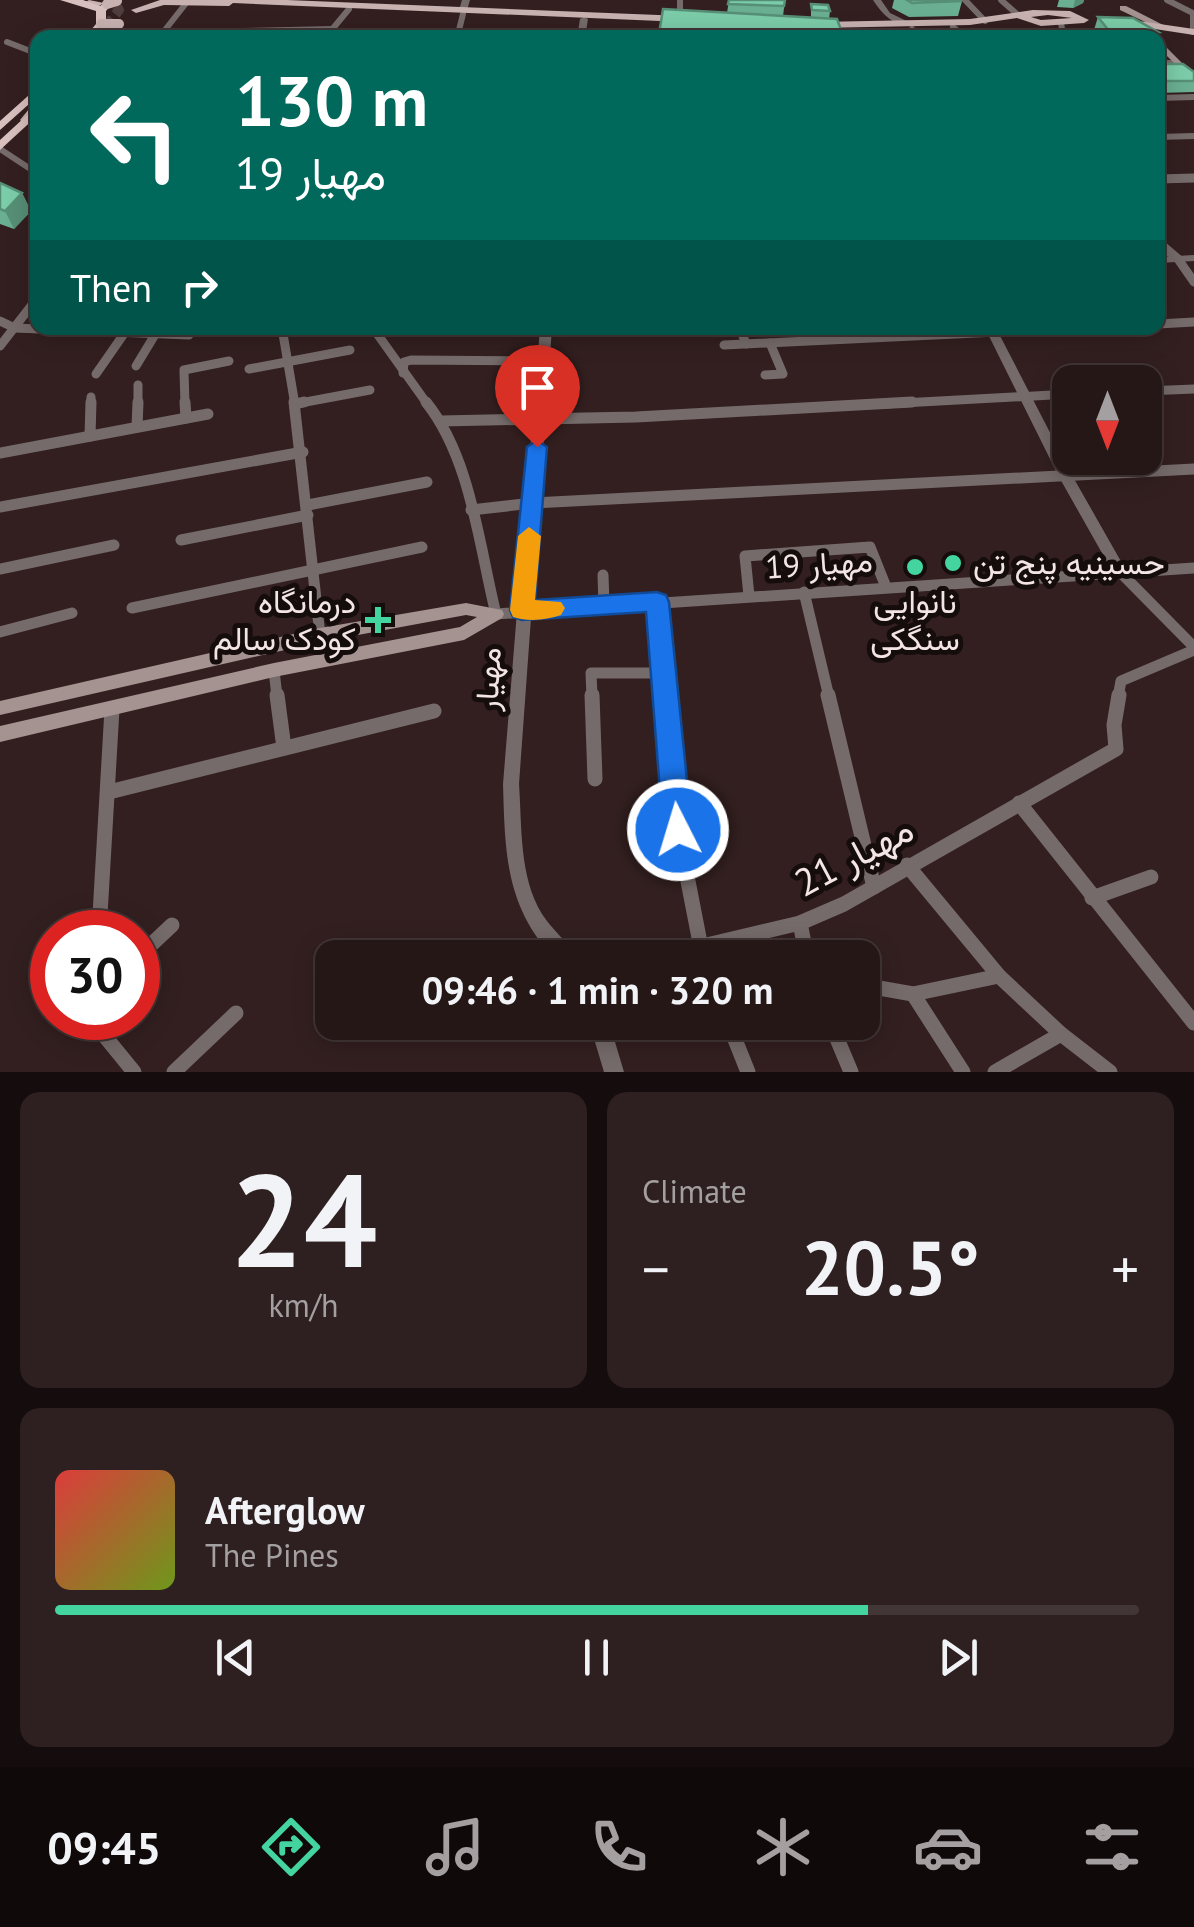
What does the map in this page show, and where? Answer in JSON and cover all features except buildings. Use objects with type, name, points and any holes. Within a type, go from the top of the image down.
[{"type":"highway","points":[[66,0],[106,3],[105,30]]},
{"type":"highway","points":[[0,127],[30,98]]},
{"type":"highway","points":[[0,148],[30,115]]},
{"type":"main road","points":[[218,0],[349,4]]},
{"type":"main road","points":[[1113,0],[1147,30]]},
{"type":"main road","points":[[105,30],[136,5],[187,2],[464,8],[584,19],[701,22],[544,15]]},
{"type":"main road","points":[[1110,21],[1123,8]]},
{"type":"main road","points":[[1123,8],[1147,30]]},
{"type":"main road","points":[[917,30],[1018,15],[1110,21],[1138,30]]},
{"type":"main road","points":[[818,30],[800,27],[917,30],[1008,24],[1037,18]]},
{"type":"main road","points":[[990,20],[1012,20],[1008,24]]},
{"type":"main road","points":[[1068,20],[1090,24]]},
{"type":"main road","points":[[1165,35],[1194,34]]},
{"type":"main road","points":[[1165,49],[1194,83]]},
{"type":"main road","points":[[1165,54],[1194,83]]},
{"type":"main road","points":[[0,708],[320,635],[466,609],[496,614]]},
{"type":"main road","points":[[0,734],[274,670],[464,633],[496,614]]},
{"type":"street","points":[[680,0],[680,19]]},
{"type":"street","points":[[877,0],[887,16],[917,30]]},
{"type":"street","points":[[966,0],[990,20]]},
{"type":"street","points":[[1001,0],[1018,15]]},
{"type":"street","points":[[1166,0],[1193,13],[1194,34]]},
{"type":"street","points":[[165,30],[187,2]]},
{"type":"street","points":[[288,30],[332,29],[349,4]]},
{"type":"street","points":[[871,26],[880,25],[887,16]]},
{"type":"street","points":[[582,30],[584,19]]},
{"type":"street","points":[[1064,30],[1068,20]]},
{"type":"street","points":[[954,27],[957,30]]},
{"type":"street","points":[[6,42],[30,51]]},
{"type":"street","points":[[1165,63],[1171,63]]},
{"type":"street","points":[[1165,98],[1194,97]]},
{"type":"street","points":[[1165,137],[1194,136]]},
{"type":"street","points":[[0,148],[30,169]]},
{"type":"street","points":[[1165,179],[1194,178]]},
{"type":"street","points":[[1165,251],[1194,250]]},
{"type":"street","points":[[1165,254],[1178,259],[1194,258]]},
{"type":"street","points":[[1178,259],[1194,282]]},
{"type":"street","points":[[0,346],[30,308]]},
{"type":"street","points":[[0,320],[15,328],[30,328]]},
{"type":"street","points":[[1165,324],[1194,322]]},
{"type":"street","points":[[96,374],[123,335]]},
{"type":"street","points":[[136,366],[155,335]]},
{"type":"street","points":[[283,335],[303,452],[320,635]]},
{"type":"street","points":[[377,335],[402,374],[441,421],[462,476],[496,614]]},
{"type":"street","name":"مهیار","points":[[545,335],[512,784],[515,858],[528,913],[551,940]]},
{"type":"street","points":[[743,335],[746,344]]},
{"type":"street","points":[[724,346],[906,335]]},
{"type":"street","points":[[994,335],[1120,572],[1194,649]]},
{"type":"street","points":[[765,375],[784,374],[770,343]]},
{"type":"street","points":[[249,369],[350,350]]},
{"type":"street","points":[[186,418],[184,370],[229,360]]},
{"type":"street","points":[[402,374],[404,362],[411,360],[543,361]]},
{"type":"street","points":[[137,427],[138,385]]},
{"type":"street","points":[[1162,390],[1194,389]]},
{"type":"street","points":[[295,404],[370,390]]},
{"type":"street","points":[[441,421],[636,417],[1052,395]]},
{"type":"street","points":[[90,397],[90,436]]},
{"type":"street","points":[[0,453],[208,414]]},
{"type":"street","points":[[0,506],[303,452]]},
{"type":"street","points":[[471,510],[532,503],[1194,469]]},
{"type":"street","points":[[181,540],[427,482]]},
{"type":"street","points":[[0,568],[114,545]]},
{"type":"street","points":[[132,608],[422,547]]},
{"type":"street","points":[[748,596],[745,556],[870,548],[886,587]]},
{"type":"street","name":"مهیار 19","points":[[496,614],[1194,568]]},
{"type":"street","points":[[603,575],[604,605]]},
{"type":"street","points":[[804,592],[874,886]]},
{"type":"street","points":[[657,602],[678,830],[699,940]]},
{"type":"street","points":[[0,632],[72,613]]},
{"type":"street","name":"مهیار 21","points":[[742,940],[800,923],[874,886],[1116,749],[1114,725],[1121,681],[1194,649]]},
{"type":"street","points":[[274,670],[284,748]]},
{"type":"street","points":[[594,779],[591,673],[664,673]]},
{"type":"street","points":[[101,910],[112,709]]},
{"type":"street","points":[[109,792],[434,711]]},
{"type":"street","points":[[1018,803],[1194,1023]]},
{"type":"street","points":[[908,864],[999,976],[1061,1034],[1110,1072]]},
{"type":"street","points":[[1092,898],[1151,877]]},
{"type":"street","points":[[800,923],[803,940]]},
{"type":"street","points":[[160,937],[172,926]]},
{"type":"street","points":[[880,988],[913,994],[999,976]]},
{"type":"street","points":[[913,994],[964,1072]]},
{"type":"street","points":[[174,1072],[236,1013]]},
{"type":"street","points":[[995,1072],[1061,1034]]},
{"type":"street","points":[[108,1040],[134,1072]]},
{"type":"street","points":[[604,1040],[614,1072]]},
{"type":"street","points":[[735,1040],[748,1072]]},
{"type":"street","points":[[837,1040],[850,1072]]},
{"type":"tunnel","points":[[99,0],[115,3],[119,10],[103,30]]},
{"type":"slow traffic","points":[[529,536],[522,610],[553,608]]},
{"type":"place","name":"حسینیه پنج تن","points":[[953,563]]},
{"type":"place","name":"نانوایی سنگکی","points":[[915,567]]},
{"type":"place","name":"درمانگاه کودک سالم","points":[[378,620]]},
{"type":"route","points":[[537,447],[522,610],[657,602],[678,830]]}]
